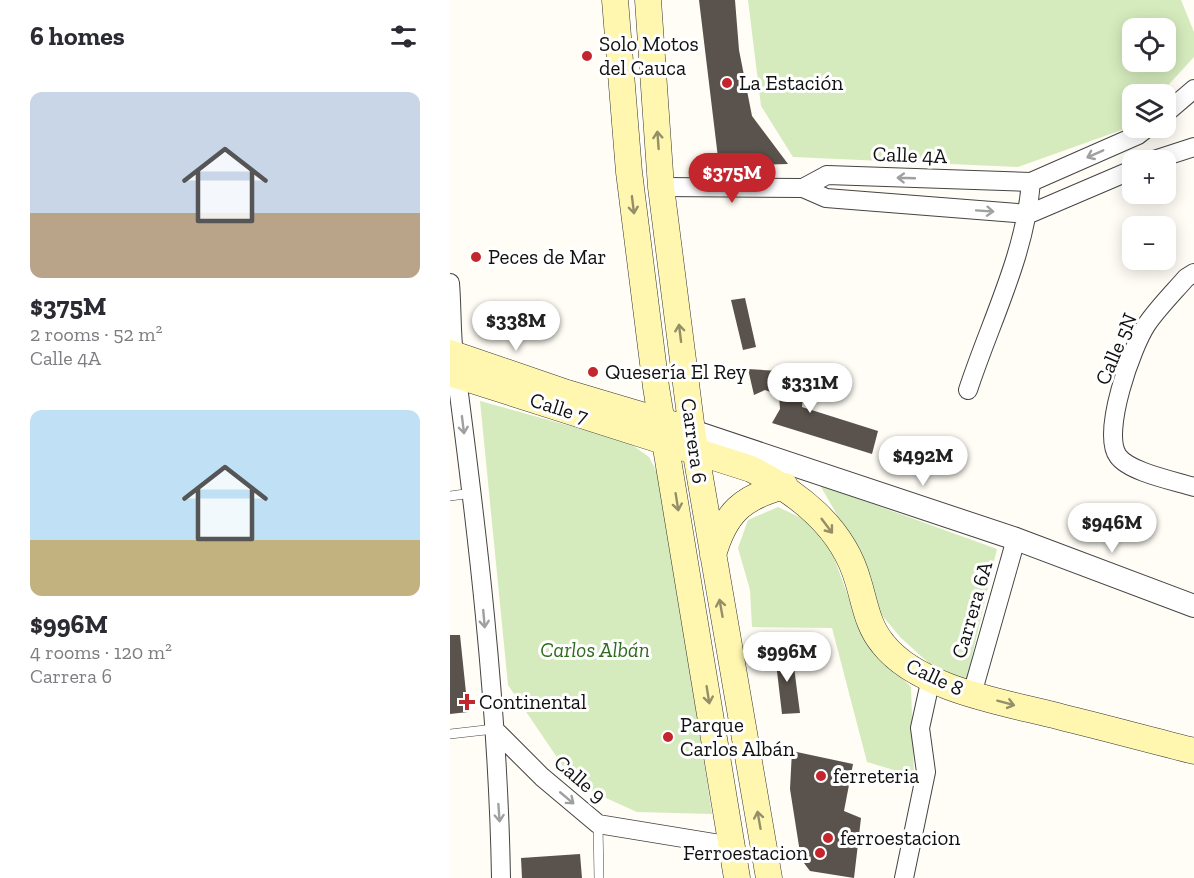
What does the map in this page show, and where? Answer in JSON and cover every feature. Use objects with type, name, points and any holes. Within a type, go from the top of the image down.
[{"type":"main road","name":"Carrera 6","points":[[615,0],[629,172],[656,387],[737,878]]},
{"type":"main road","name":"Carrera 6","points":[[648,0],[662,188],[694,442],[769,878]]},
{"type":"main road","name":"Calle 7","points":[[453,364],[665,433]]},
{"type":"main road","name":"Calle 7","points":[[453,364],[567,393],[665,433]]},
{"type":"main road","name":"Calle 8","points":[[665,433],[694,442],[785,486],[817,512],[843,547],[858,579],[870,625],[883,644],[903,663],[931,678],[972,694],[1194,752]]},
{"type":"main road","points":[[712,557],[720,531],[736,509],[758,493],[785,486]]},
{"type":"street","points":[[1176,104],[1194,89]]},
{"type":"street","name":"Calle 4A","points":[[662,188],[803,188],[827,175],[1031,182],[1131,138]]},
{"type":"street","points":[[1176,153],[1194,147]]},
{"type":"street","points":[[803,188],[826,198],[1029,214],[1122,174]]},
{"type":"street","points":[[968,390],[1017,262],[1029,214],[1031,182]]},
{"type":"street","name":"Calle 5N","points":[[1194,273],[1186,278],[1146,325],[1121,388],[1112,440],[1118,456],[1132,467],[1194,488]]},
{"type":"street","points":[[450,283],[453,364],[472,493],[494,729],[501,878]]},
{"type":"street","points":[[694,442],[1016,539],[1194,606]]},
{"type":"street","name":"Carrera 6A","points":[[972,694],[1016,539]]},
{"type":"street","points":[[904,878],[927,772],[920,728],[931,678]]},
{"type":"street","name":"Calle 9","points":[[494,729],[542,777],[598,824],[732,846]]},
{"type":"lane","points":[[450,496],[472,493]]},
{"type":"lane","points":[[450,734],[494,729]]},
{"type":"lane","points":[[598,824],[599,878]]},
{"type":"green space","points":[[748,0],[1181,0],[1194,32],[1194,57],[1169,84],[1122,84],[1122,130],[1018,167],[793,157],[761,106]]},
{"type":"green space","name":"Carlos Albán","points":[[480,401],[628,442],[649,457],[660,478],[712,814],[637,812],[575,784],[508,685]]},
{"type":"green space","points":[[820,485],[997,549],[966,682],[932,666],[901,638],[875,607],[841,522]]},
{"type":"green space","points":[[778,507],[810,522],[830,547],[852,607],[873,649],[911,687],[914,776],[867,762],[832,628],[752,627],[750,590],[738,548],[748,520]]},
{"type":"building","name":"La Estación","points":[[699,0],[735,0],[739,50],[752,116],[788,164],[719,166]]},
{"type":"building","points":[[745,298],[756,347],[743,350],[731,300]]},
{"type":"building","points":[[748,369],[780,371],[803,393],[802,407],[878,431],[872,454],[772,423],[780,409],[779,395],[765,390],[754,395]]},
{"type":"building","points":[[450,635],[460,635],[468,712],[450,714]]},
{"type":"building","points":[[792,652],[800,713],[782,714],[775,654]]},
{"type":"building","points":[[792,751],[853,764],[844,811],[861,818],[854,878],[810,871],[801,859],[790,789]]},
{"type":"building","points":[[580,854],[582,878],[522,878],[521,858]]},
{"type":"place","name":"Solo Motos del Cauca","points":[[587,56]]},
{"type":"place","name":"La Estación","points":[[727,83]]},
{"type":"place","name":"Peces de Mar","points":[[476,257]]},
{"type":"place","name":"Quesería El Rey","points":[[593,372]]},
{"type":"place","name":"Continental","points":[[467,702]]},
{"type":"place","name":"Parque Carlos Albán","points":[[668,737]]},
{"type":"place","name":"ferreteria","points":[[821,776]]},
{"type":"place","name":"ferroestacion","points":[[828,838]]},
{"type":"place","name":"Ferroestacion","points":[[820,853]]}]
